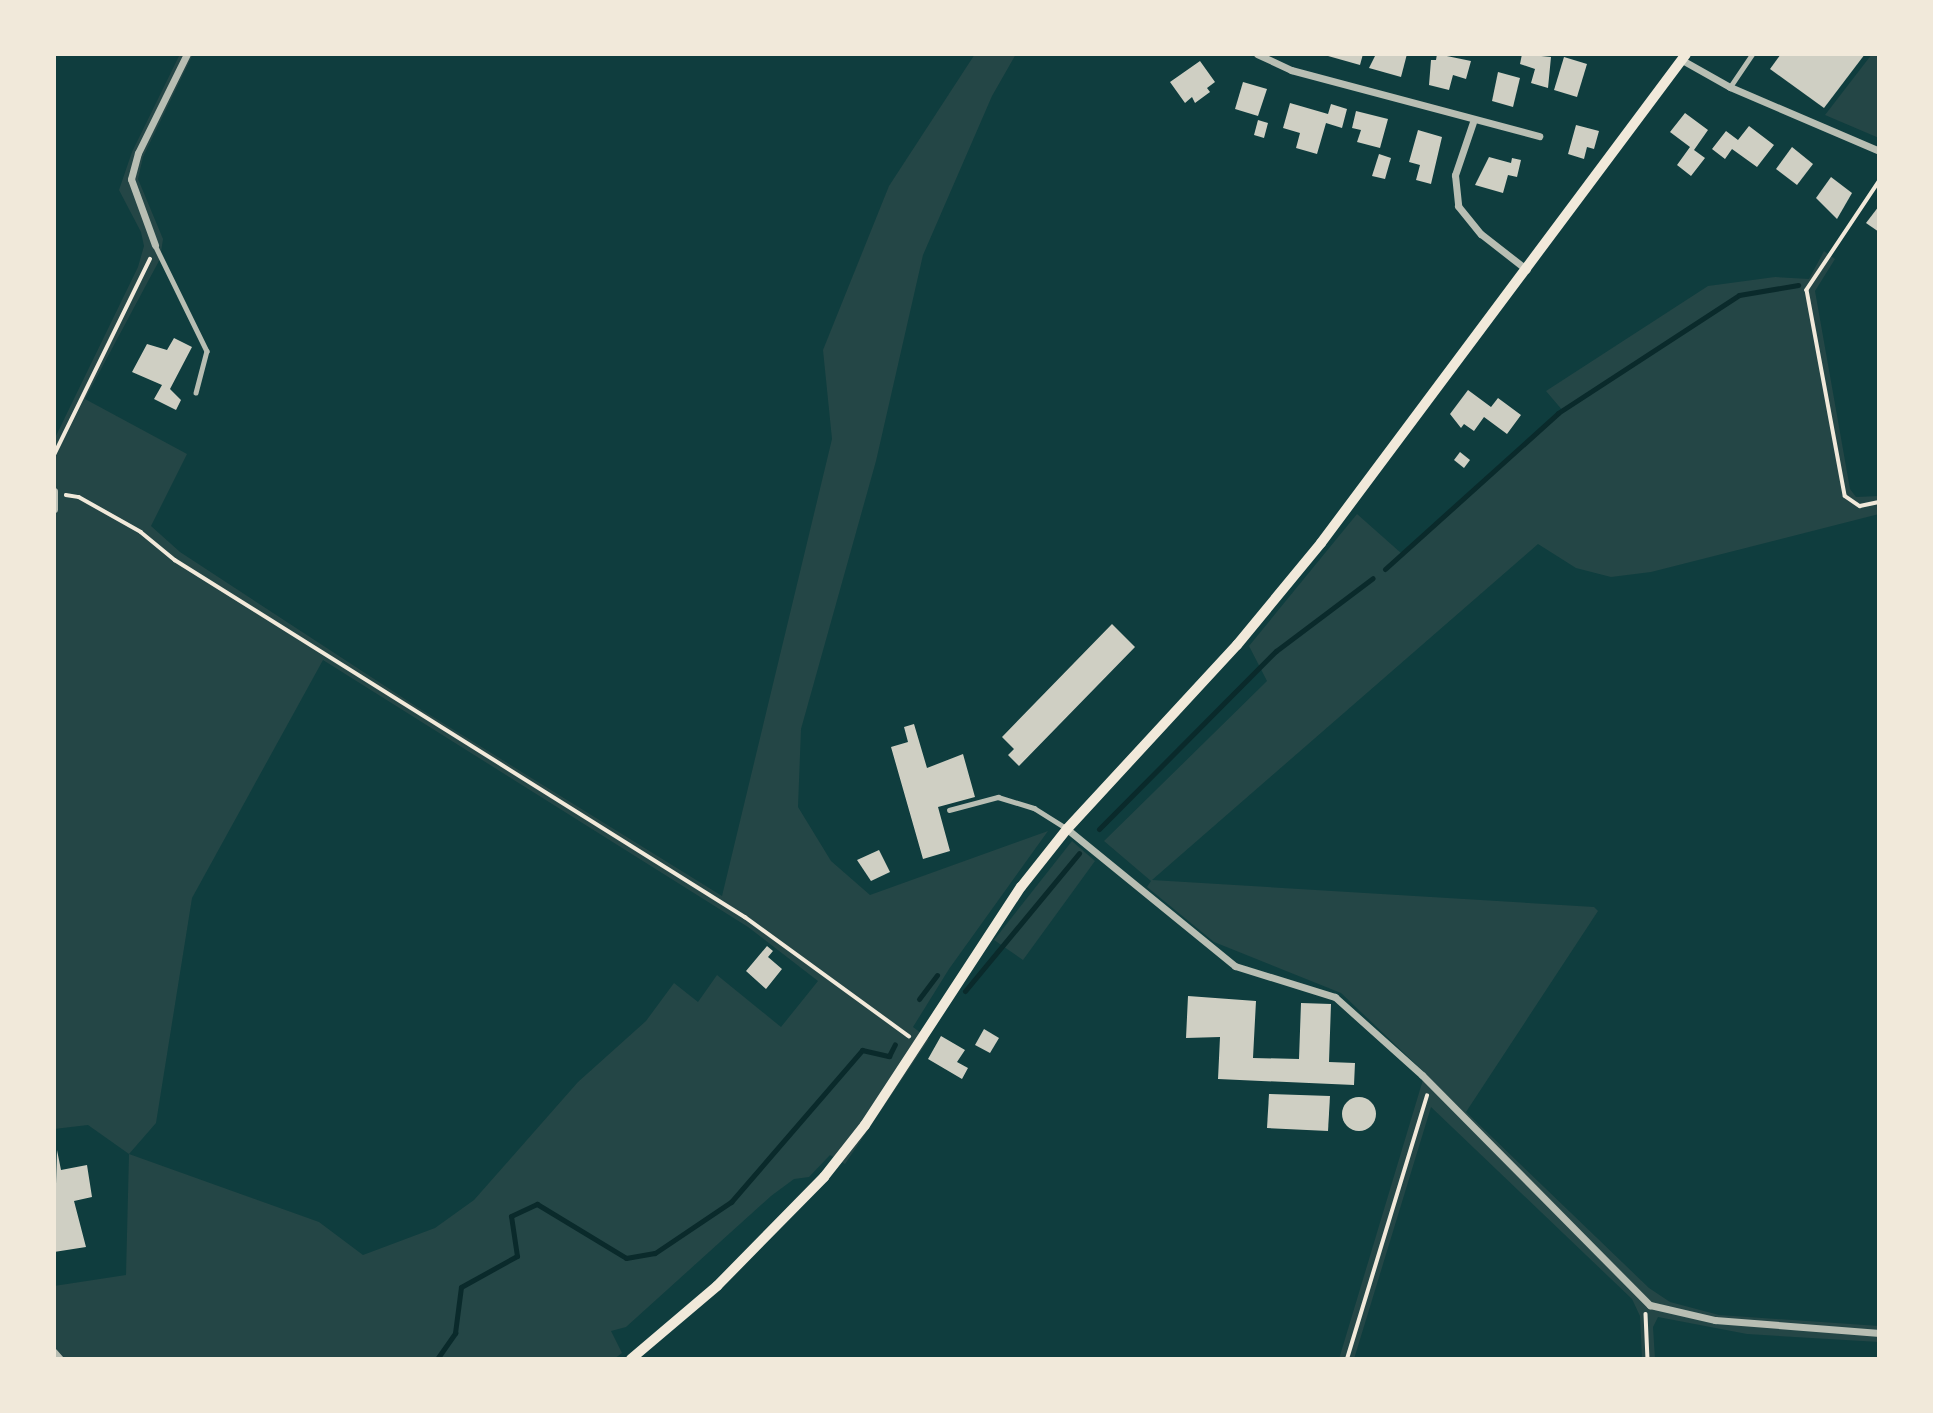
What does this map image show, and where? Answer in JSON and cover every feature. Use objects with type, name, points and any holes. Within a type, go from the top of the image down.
[{"type":"main road","points":[[631,1359],[717,1286],[824,1177],[865,1125],[986,935],[1067,829],[1269,607],[1528,270],[1684,57]]},
{"type":"street","points":[[155,245],[131,179],[138,153],[187,54]]},
{"type":"street","points":[[1257,54],[1291,70],[1473,122],[1539,136]]},
{"type":"street","points":[[1684,57],[1730,87],[1879,151]]},
{"type":"street","points":[[1473,122],[1455,175],[1458,206],[1481,234],[1528,270]]},
{"type":"street","points":[[54,509],[56,492]]},
{"type":"street","points":[[1067,829],[1235,966],[1335,997],[1431,1084],[1646,1301],[1715,1320],[1879,1333]]},
{"type":"street","points":[[54,1352],[60,1359]]},
{"type":"lane","points":[[1730,87],[1752,54]]},
{"type":"lane","points":[[155,245],[207,351],[196,393]]},
{"type":"lane","points":[[949,810],[999,797],[1034,808],[1067,829]]},
{"type":"path","points":[[1879,182],[1807,290],[1845,496],[1860,506],[1879,502]]},
{"type":"path","points":[[54,455],[155,245]]},
{"type":"path","points":[[56,492],[79,497],[141,532],[175,560],[745,917],[918,1042]]},
{"type":"path","points":[[1347,1359],[1431,1084]]},
{"type":"path","points":[[1646,1301],[1648,1359]]},
{"type":"shaded area","points":[[180,54],[193,54],[143,157],[138,179],[163,239],[160,259],[85,399],[187,454],[151,526],[180,552],[417,707],[722,896],[832,439],[823,350],[889,186],[975,54],[1016,54],[992,96],[923,255],[876,461],[801,729],[798,807],[831,861],[870,895],[1048,831],[949,969],[913,1027],[929,1039],[845,1164],[830,1155],[809,1177],[794,1179],[771,1196],[626,1327],[611,1331],[622,1353],[614,1359],[54,1359],[54,1286],[126,1275],[129,1154],[88,1125],[54,1129],[54,440],[138,267],[144,246],[141,232],[119,190],[132,152]],"holes":[[[323,660],[748,927],[818,981],[781,1027],[717,975],[698,1002],[674,983],[646,1021],[578,1082],[474,1200],[435,1228],[363,1255],[319,1222],[129,1154],[156,1123],[192,898]]]},
{"type":"shaded area","points":[[1872,54],[1879,54],[1879,138],[1825,115]]},
{"type":"shaded area","points":[[1824,251],[1835,259],[1815,291],[1850,489],[1856,497],[1879,496],[1879,514],[1651,572],[1611,577],[1576,568],[1538,544],[1152,880],[1594,907],[1598,911],[1466,1112],[1649,1288],[1670,1302],[1719,1315],[1879,1326],[1879,1342],[1747,1334],[1658,1317],[1653,1327],[1655,1359],[1642,1359],[1640,1316],[1632,1299],[1431,1107],[1354,1359],[1339,1359],[1425,1073],[1341,993],[1214,942],[1147,887],[1151,881],[1104,841],[1267,681],[1249,646],[1357,514],[1401,553],[1563,411],[1546,391],[1708,286],[1775,277],[1809,279]]},
{"type":"shaded area","points":[[1072,841],[1095,861],[1023,960],[994,940]]},
{"type":"building","points":[[1321,54],[1363,54],[1360,65]]},
{"type":"building","points":[[1376,54],[1407,54],[1401,77],[1369,68]]},
{"type":"building","points":[[1437,54],[1471,61],[1466,79],[1453,75],[1449,90],[1429,85],[1431,60],[1436,60]]},
{"type":"building","points":[[1522,54],[1551,57],[1548,88],[1531,83],[1535,69],[1520,64]]},
{"type":"building","points":[[1781,54],[1865,54],[1824,108],[1770,69]]},
{"type":"building","points":[[1564,57],[1587,64],[1577,97],[1554,90]]},
{"type":"building","points":[[1200,61],[1215,82],[1207,88],[1210,92],[1195,103],[1192,97],[1185,103],[1170,82]]},
{"type":"building","points":[[1498,72],[1520,78],[1513,107],[1492,101]]},
{"type":"building","points":[[1243,82],[1267,89],[1258,116],[1235,109]]},
{"type":"building","points":[[1290,103],[1328,114],[1331,104],[1347,109],[1342,128],[1326,123],[1317,154],[1296,148],[1300,133],[1283,128]]},
{"type":"building","points":[[1356,111],[1388,119],[1380,148],[1357,142],[1361,130],[1352,128]]},
{"type":"building","points":[[1685,113],[1708,130],[1694,150],[1705,158],[1691,176],[1677,165],[1690,147],[1670,132]]},
{"type":"building","points":[[1258,120],[1268,123],[1264,138],[1254,135]]},
{"type":"building","points":[[1576,125],[1599,131],[1594,149],[1587,147],[1584,159],[1568,154]]},
{"type":"building","points":[[1749,126],[1774,145],[1757,167],[1732,149],[1725,159],[1712,149],[1726,131],[1738,140]]},
{"type":"building","points":[[1418,130],[1442,137],[1431,184],[1416,180],[1420,165],[1409,162]]},
{"type":"building","points":[[1792,147],[1813,164],[1797,185],[1776,169]]},
{"type":"building","points":[[1379,154],[1391,158],[1385,179],[1372,176]]},
{"type":"building","points":[[1489,157],[1511,163],[1512,158],[1521,160],[1517,177],[1508,175],[1503,193],[1475,185]]},
{"type":"building","points":[[1831,177],[1852,193],[1837,219],[1816,198]]},
{"type":"building","points":[[1879,206],[1879,232],[1866,223]]},
{"type":"building","points":[[174,338],[192,347],[170,389],[181,400],[176,410],[154,399],[162,385],[132,372],[147,344],[167,350]]},
{"type":"building","points":[[1468,390],[1491,407],[1498,398],[1521,415],[1507,434],[1484,417],[1474,431],[1464,424],[1461,428],[1450,414]]},
{"type":"building","points":[[1460,452],[1470,460],[1464,468],[1454,460]]},
{"type":"building","points":[[1112,624],[1135,647],[1019,766],[1008,755],[1014,749],[1002,737]]},
{"type":"building","points":[[914,724],[927,768],[963,754],[975,797],[938,807],[950,851],[923,859],[891,747],[908,742],[904,727]]},
{"type":"building","points":[[879,850],[890,872],[871,881],[857,860]]},
{"type":"building","points":[[767,946],[773,951],[768,957],[782,969],[766,989],[746,971]]},
{"type":"building","points":[[1188,996],[1256,1001],[1253,1058],[1299,1059],[1301,1003],[1331,1004],[1329,1062],[1355,1063],[1354,1085],[1218,1079],[1220,1037],[1186,1038]]},
{"type":"building","points":[[984,1029],[999,1038],[990,1053],[975,1045]]},
{"type":"building","points":[[941,1036],[965,1050],[957,1062],[968,1068],[962,1079],[928,1059]]},
{"type":"building","points":[[1269,1094],[1330,1096],[1328,1131],[1267,1128]]},
{"type":"building","points":[[1359,1097],[1371,1102],[1376,1114],[1371,1126],[1359,1131],[1347,1126],[1342,1114],[1347,1102]]},
{"type":"building","points":[[57,1150],[61,1170],[87,1165],[92,1197],[74,1201],[86,1247],[54,1252]]},
{"type":"waterway","points":[[1385,569],[1558,413],[1739,295],[1798,285]]},
{"type":"waterway","points":[[1099,829],[1276,651],[1373,578]]},
{"type":"waterway","points":[[965,991],[1079,853]]},
{"type":"waterway","points":[[919,999],[937,975]]},
{"type":"waterway","points":[[437,1359],[455,1333],[461,1287],[517,1256],[511,1216],[537,1204],[626,1258],[655,1253],[731,1202],[862,1050],[889,1056],[895,1044]]}]
